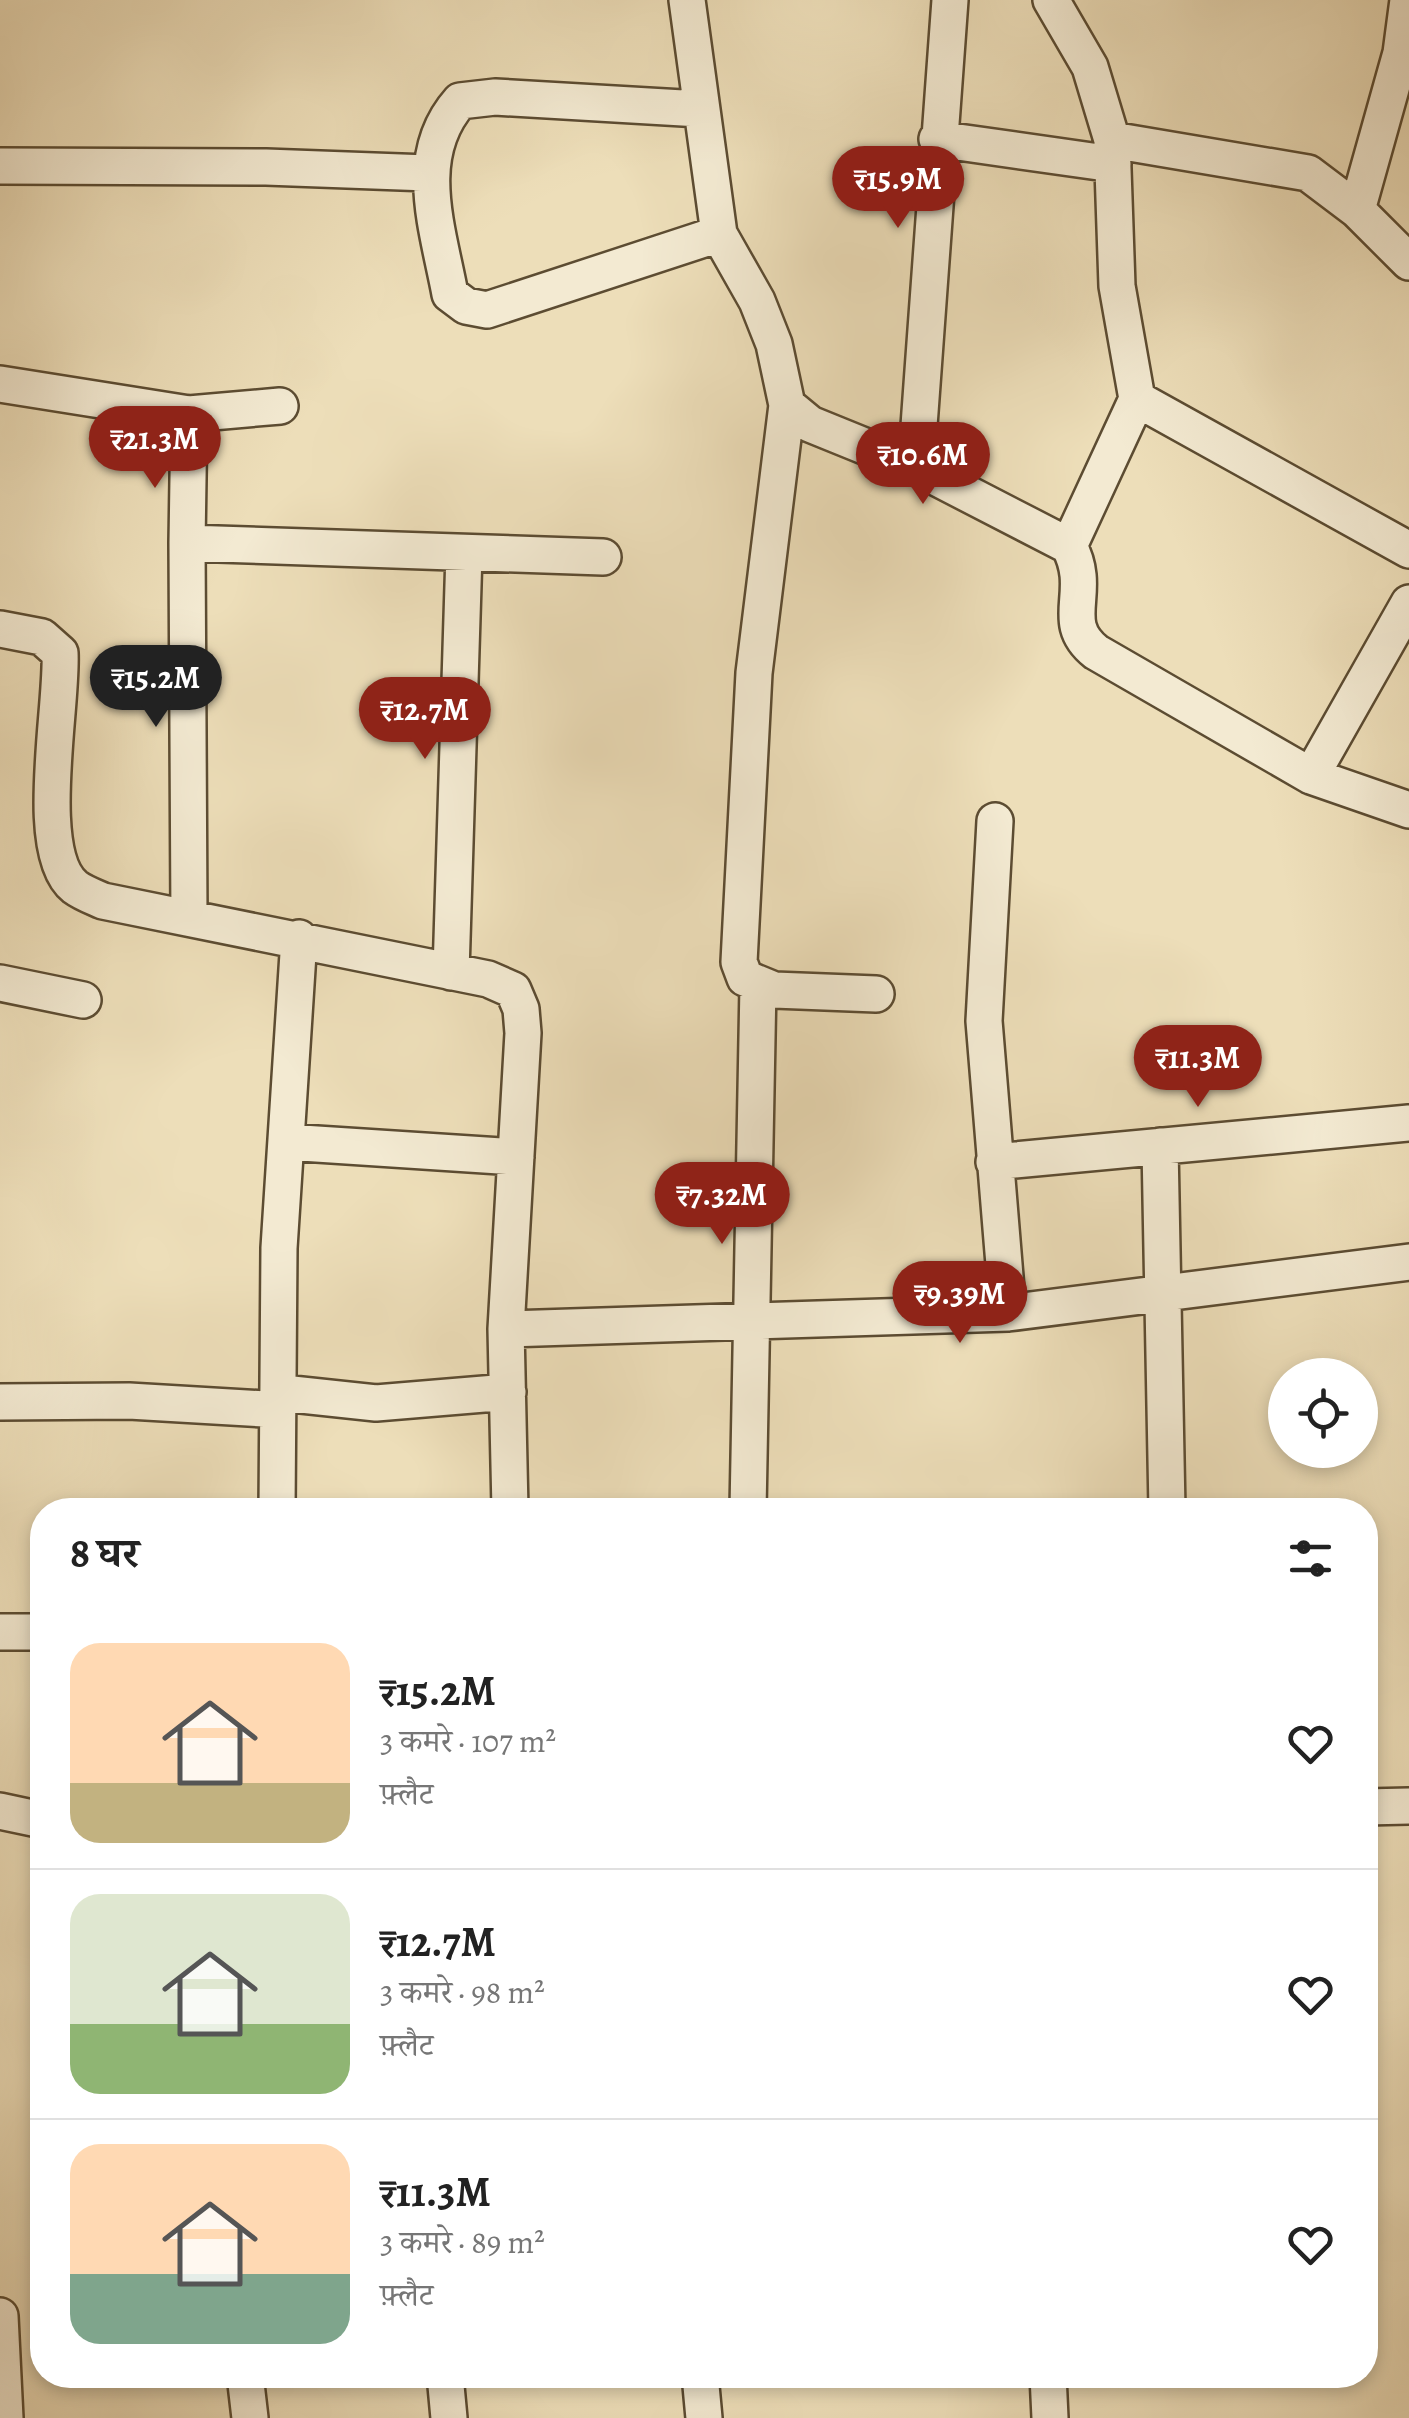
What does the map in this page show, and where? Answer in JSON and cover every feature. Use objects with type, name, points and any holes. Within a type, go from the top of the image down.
[{"type":"street","points":[[687,0],[719,234],[768,329],[787,405],[754,673],[739,962],[744,978],[774,990],[876,994]]},
{"type":"street","points":[[916,467],[950,0]]},
{"type":"street","points":[[1052,0],[1090,66],[1113,152],[1117,286],[1136,399],[1069,546]]},
{"type":"street","points":[[1357,210],[1396,70],[1408,0]]},
{"type":"street","points":[[700,109],[495,98],[460,101],[442,120],[428,173],[450,294],[466,306],[487,310],[719,234]]},
{"type":"street","points":[[938,140],[1113,152],[1308,174],[1357,210],[1409,262]]},
{"type":"street","points":[[0,166],[266,167],[428,173]]},
{"type":"street","points":[[0,384],[188,414],[280,406]]},
{"type":"street","points":[[1136,399],[1409,550]]},
{"type":"street","points":[[787,405],[810,424],[916,467],[1069,546],[1080,567],[1076,626],[1081,640],[1311,776],[1409,810]]},
{"type":"street","points":[[188,414],[189,918]]},
{"type":"street","points":[[187,542],[603,558]]},
{"type":"street","points":[[451,972],[464,553]]},
{"type":"street","points":[[1311,776],[1409,603]]},
{"type":"street","points":[[0,628],[42,637],[60,652],[62,686],[51,771],[56,851],[63,872],[75,887],[103,902],[299,938],[488,979],[513,990],[522,1009],[506,1329],[510,1498]]},
{"type":"street","points":[[995,821],[984,1020],[1008,1313]]},
{"type":"street","points":[[277,1498],[275,1404],[299,938]]},
{"type":"street","points":[[0,983],[83,1000]]},
{"type":"street","points":[[748,1498],[758,985]]},
{"type":"street","points":[[994,1162],[1409,1123]]},
{"type":"street","points":[[286,1142],[516,1157]]},
{"type":"street","points":[[1160,1146],[1168,1498]]},
{"type":"street","points":[[506,1329],[754,1318],[1008,1313],[1409,1262]]},
{"type":"street","points":[[0,1402],[128,1400],[265,1409],[292,1394],[376,1402],[508,1392]]},
{"type":"street","points":[[0,1632],[30,1632]]},
{"type":"street","points":[[1378,1807],[1409,1806]]},
{"type":"street","points":[[0,1810],[30,1817]]},
{"type":"street","points":[[0,2316],[6,2418]]},
{"type":"street","points":[[247,2388],[250,2418]]},
{"type":"street","points":[[446,2388],[449,2418]]},
{"type":"street","points":[[701,2388],[704,2418]]},
{"type":"street","points":[[1049,2388],[1050,2418]]}]
